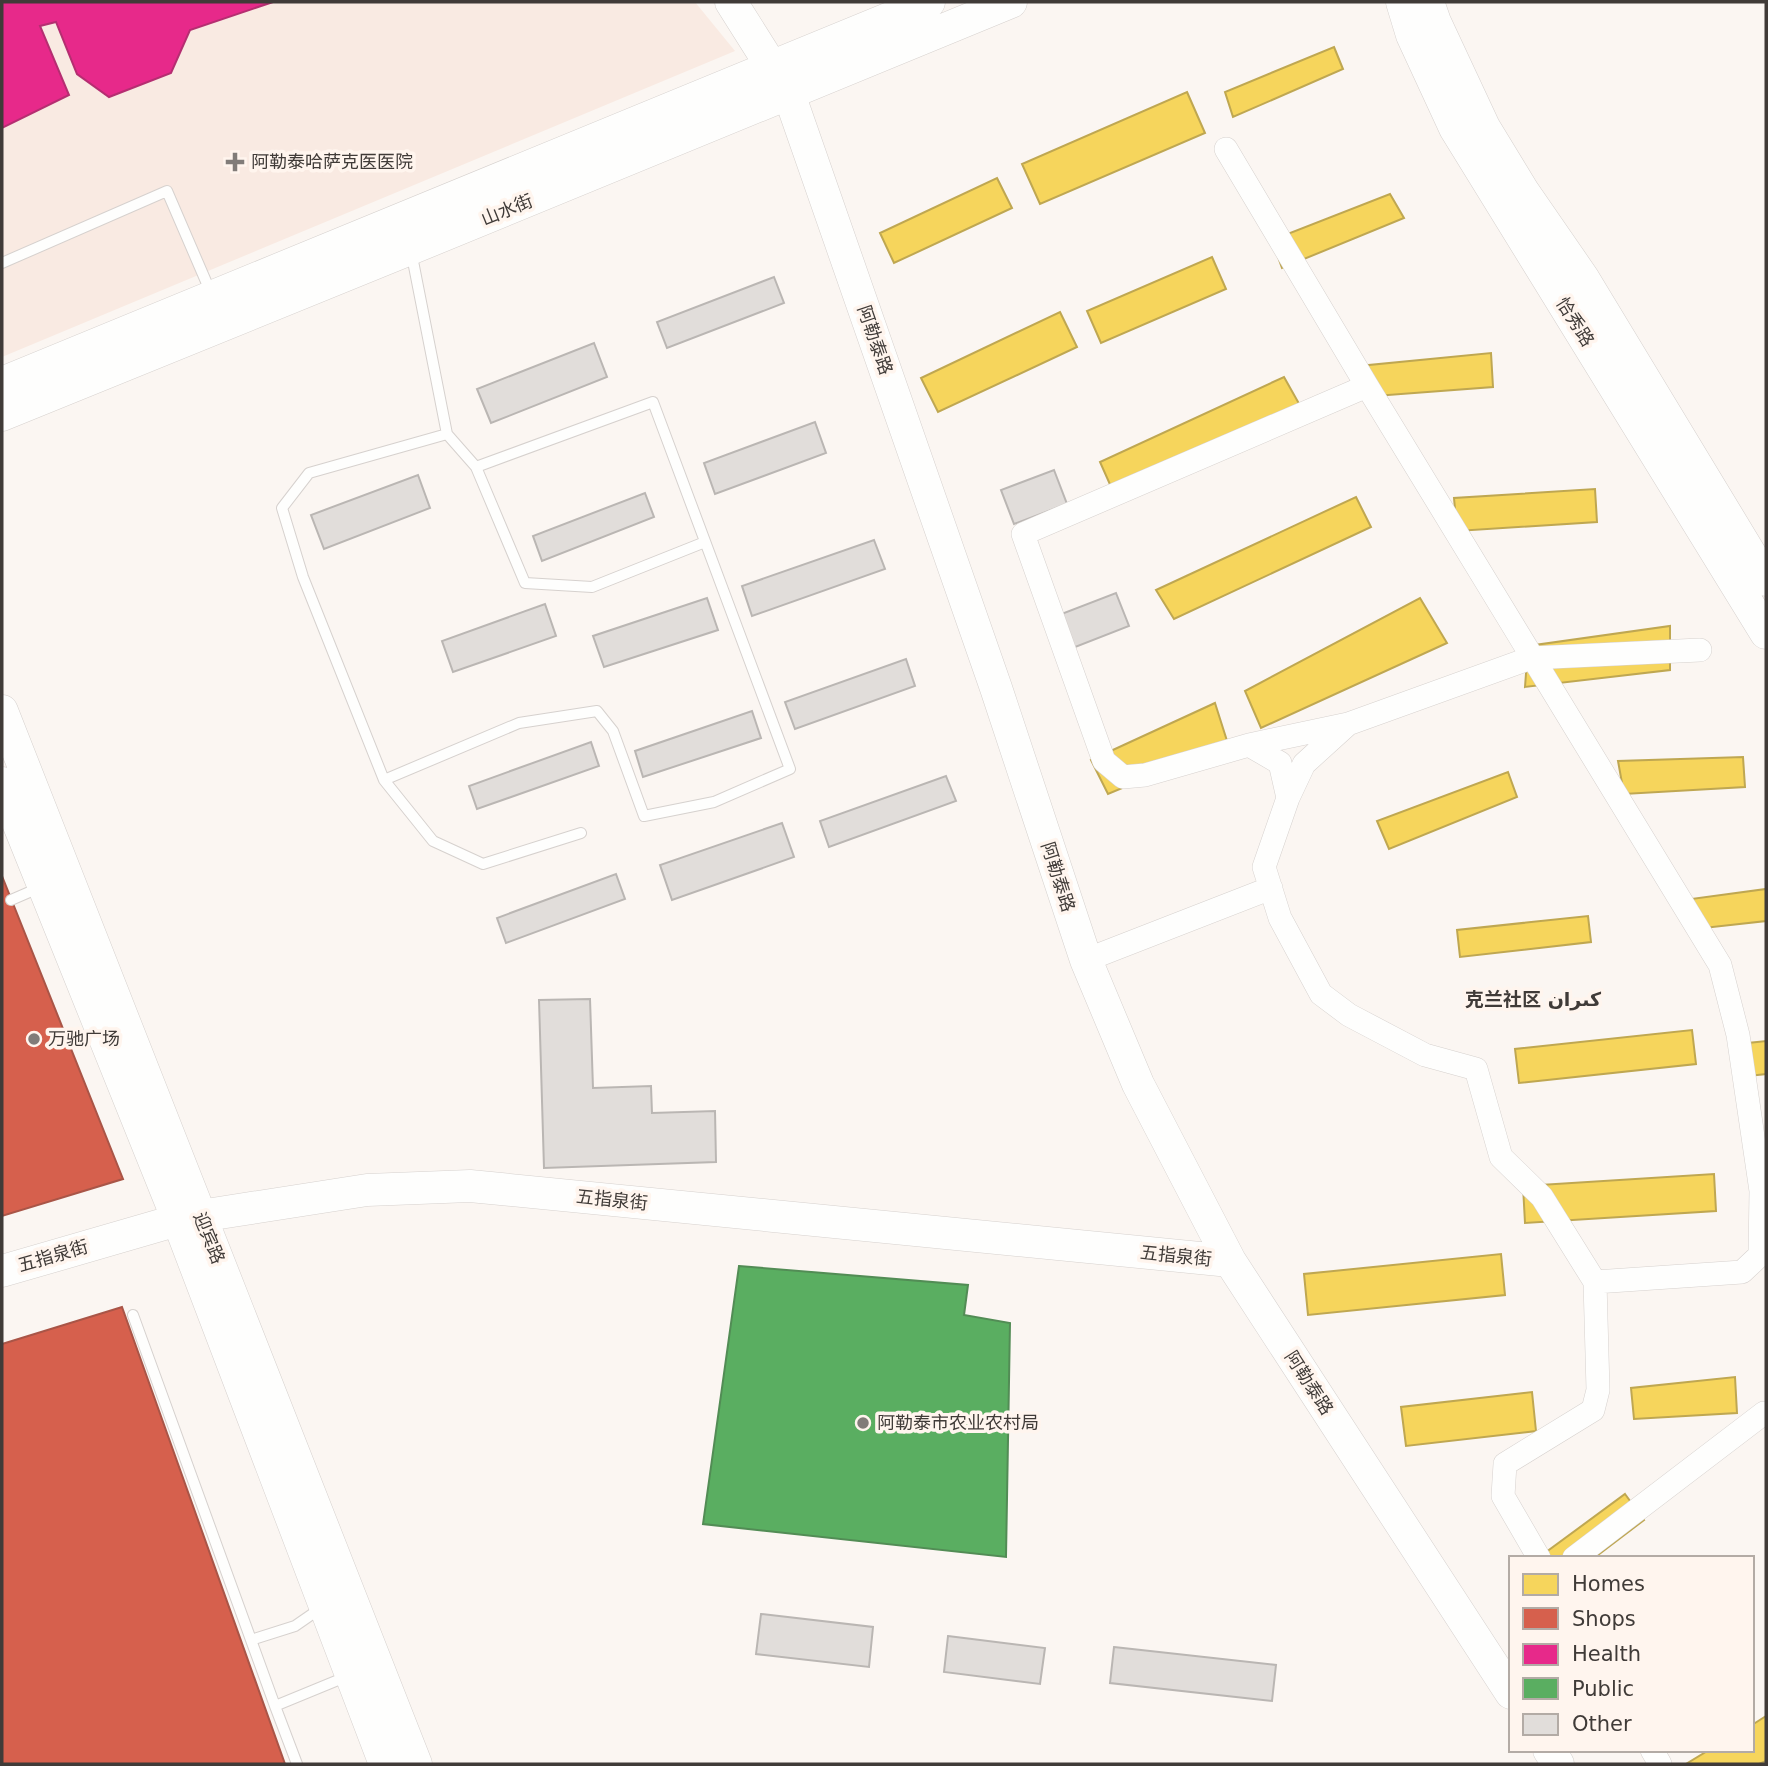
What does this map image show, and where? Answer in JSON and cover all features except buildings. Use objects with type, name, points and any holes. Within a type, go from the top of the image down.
[{"type":"main road","name":"阿勒泰路","points":[[731,2],[789,94],[992,675],[1086,960],[1138,1084],[1230,1261],[1509,1690]]},
{"type":"main road","name":"山水街","points":[[2,415],[220,310],[772,66],[929,2]]},
{"type":"main road","name":"山水街","points":[[2,383],[411,249],[1012,2]]},
{"type":"main road","name":"恰秀路","points":[[1402,2],[1412,35],[1455,128],[1766,633]]},
{"type":"main road","name":"恰秀路","points":[[1428,2],[1484,127],[1523,191],[1583,278],[1766,580]]},
{"type":"main road","name":"迎宾路","points":[[2,711],[189,1218],[364,1670],[416,1764]]},
{"type":"main road","name":"迎宾路","points":[[2,783],[189,1218]]},
{"type":"main road","name":"五指泉街","points":[[2,1271],[189,1218],[367,1190],[470,1186],[1230,1261]]},
{"type":"main road","name":"迎宾路","points":[[364,1670],[385,1764]]},
{"type":"street","points":[[1226,149],[1531,658],[1720,965],[1738,1035],[1764,1191],[1760,1255],[1742,1272],[1595,1282]]},
{"type":"street","points":[[1367,386],[1023,534],[1104,761],[1123,777],[1145,775],[1249,745],[1348,724],[1531,658],[1700,650]]},
{"type":"street","points":[[1348,724],[1304,764],[1288,798],[1264,867],[1280,918],[1321,994],[1349,1015],[1425,1055],[1476,1069],[1501,1157],[1542,1197],[1595,1282],[1598,1390],[1592,1410],[1505,1464],[1503,1496],[1538,1556]]},
{"type":"street","points":[[1249,745],[1280,763],[1288,798]]},
{"type":"street","points":[[1086,960],[1271,888]]},
{"type":"street","points":[[1577,1556],[1766,1413]]},
{"type":"lane","points":[[2,263],[167,191],[220,310]]},
{"type":"lane","points":[[411,249],[447,434],[476,467],[525,583],[592,587],[705,542]]},
{"type":"lane","points":[[384,780],[519,723],[597,711],[613,732],[644,817],[714,802],[790,769],[653,402],[476,467]]},
{"type":"lane","points":[[447,434],[309,473],[282,508],[303,577],[384,780],[433,841],[483,864],[581,833]]},
{"type":"lane","points":[[11,900],[44,886]]},
{"type":"lane","points":[[133,1315],[297,1764]]},
{"type":"lane","points":[[251,1640],[295,1626],[337,1600]]},
{"type":"lane","points":[[275,1706],[364,1670]]},
{"type":"shaded area","name":"阿勒泰哈萨克医医院","points":[[2,2],[695,2],[735,51],[2,357]]},
{"type":"place","name":"阿勒泰哈萨克医医院","points":[[235,162]]},
{"type":"place","name":"万驰广场","points":[[34,1039]]},
{"type":"place","name":"阿勒泰市农业农村局","points":[[863,1423]]},
{"type":"district","name":"克兰社区 كىران","points":[[1533,999]]}]
